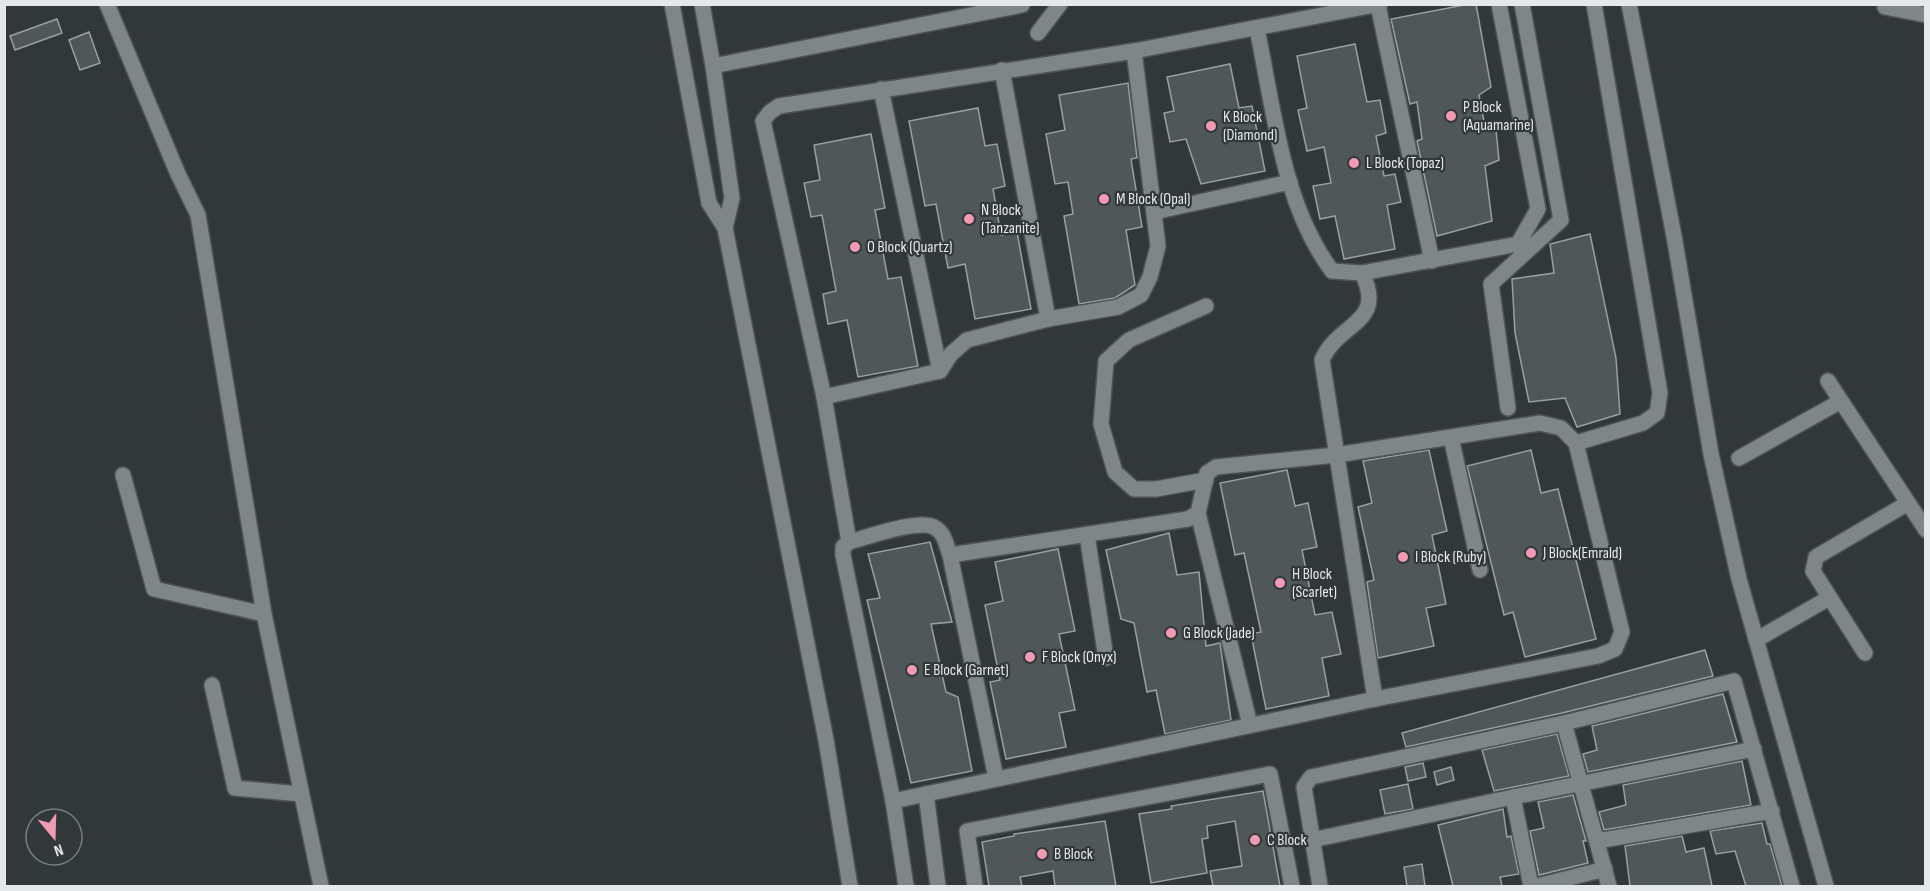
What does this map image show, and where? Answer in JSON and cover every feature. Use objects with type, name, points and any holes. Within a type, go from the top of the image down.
[{"type":"street","points":[[107,4],[178,174],[198,215],[264,614],[321,886]]},
{"type":"street","points":[[672,4],[709,203],[725,228],[826,740],[850,886]]},
{"type":"street","points":[[702,4],[732,198],[725,228]]},
{"type":"street","points":[[1038,33],[1060,4]]},
{"type":"street","points":[[1257,29],[1290,182],[1314,247],[1332,271],[1362,273],[1518,244],[1538,209],[1499,4]]},
{"type":"street","points":[[1508,408],[1491,284],[1561,220],[1522,4]]},
{"type":"street","points":[[1576,443],[1642,423],[1656,413],[1660,393],[1593,4]]},
{"type":"street","points":[[1629,4],[1674,236],[1711,454],[1739,579],[1826,886]]},
{"type":"street","points":[[1886,4],[1885,7],[1926,15]]},
{"type":"street","points":[[713,66],[1022,5]]},
{"type":"street","points":[[849,542],[824,397],[763,122],[770,112],[779,106],[1134,51],[1379,5],[1432,261]]},
{"type":"street","points":[[824,397],[940,371],[951,354],[967,340],[1048,319],[1118,307],[1141,295],[1150,277],[1158,246],[1134,51]]},
{"type":"street","points":[[1002,70],[1048,319]]},
{"type":"street","points":[[881,89],[940,371]]},
{"type":"street","points":[[1154,212],[1290,182]]},
{"type":"street","points":[[1362,273],[1369,288],[1370,304],[1362,318],[1336,339],[1322,360],[1376,699]]},
{"type":"street","points":[[1206,306],[1129,340],[1106,361],[1101,424],[1115,472],[1134,489],[1156,489],[1206,480]]},
{"type":"street","points":[[1828,381],[1926,530]]},
{"type":"street","points":[[1739,458],[1841,401]]},
{"type":"street","points":[[893,801],[1376,699],[1598,656],[1615,649],[1622,632],[1576,443],[1561,428],[1540,423],[1336,455],[1216,467],[1207,473],[1198,513],[1250,725]]},
{"type":"street","points":[[1450,437],[1480,570]]},
{"type":"street","points":[[123,475],[154,589],[264,614]]},
{"type":"street","points":[[1865,654],[1813,571],[1816,556],[1908,502]]},
{"type":"street","points":[[950,555],[1188,519],[1198,513]]},
{"type":"street","points":[[906,886],[893,801],[843,555],[843,547],[849,542],[917,525],[933,527],[944,536],[950,555],[996,778]]},
{"type":"street","points":[[1087,535],[1106,658]]},
{"type":"street","points":[[1756,640],[1829,598]]},
{"type":"street","points":[[1320,886],[1304,787],[1311,777],[1564,723],[1734,681],[1792,886]]},
{"type":"street","points":[[212,685],[235,788],[301,794]]},
{"type":"street","points":[[1564,723],[1609,886]]},
{"type":"street","points":[[1312,840],[1754,748]]},
{"type":"street","points":[[975,886],[967,831],[1270,774],[1292,886]]},
{"type":"street","points":[[926,794],[938,886]]},
{"type":"street","points":[[1513,797],[1531,886]]},
{"type":"street","points":[[1597,841],[1772,811]]},
{"type":"street","points":[[1537,886],[1605,869]]},
{"type":"building","name":"P Block (Aquamarine)","points":[[1476,4],[1491,87],[1479,95],[1485,127],[1496,130],[1499,160],[1485,166],[1492,221],[1437,236],[1417,141],[1422,139],[1417,102],[1410,104],[1391,19]]},
{"type":"building","points":[[57,19],[62,33],[15,50],[10,36]]},
{"type":"building","points":[[89,32],[100,63],[80,70],[69,40]]},
{"type":"building","name":"L Block (Topaz)","points":[[1355,44],[1367,102],[1380,100],[1386,133],[1376,136],[1384,176],[1395,174],[1401,202],[1387,205],[1395,249],[1344,259],[1335,216],[1320,219],[1313,186],[1331,183],[1324,147],[1307,151],[1298,110],[1307,108],[1297,56]]},
{"type":"building","name":"K Block (Diamond)","points":[[1230,64],[1239,108],[1252,106],[1265,171],[1201,184],[1186,139],[1170,142],[1164,113],[1174,111],[1167,77]]},
{"type":"building","name":"M Block (Opal)","points":[[1128,83],[1137,158],[1131,159],[1142,227],[1126,230],[1135,285],[1115,298],[1079,304],[1064,216],[1073,214],[1068,182],[1055,184],[1046,134],[1065,130],[1059,95]]},
{"type":"building","name":"N Block (Tanzanite)","points":[[978,108],[985,146],[997,144],[1005,186],[993,189],[1001,235],[1017,232],[1031,309],[975,319],[965,264],[948,268],[936,204],[925,206],[909,121]]},
{"type":"building","name":"O Block (Quartz)","points":[[871,134],[885,208],[875,210],[888,279],[901,277],[918,366],[858,377],[847,320],[828,324],[823,294],[836,291],[822,215],[811,217],[804,183],[820,180],[814,145]]},
{"type":"building","points":[[1590,234],[1616,358],[1620,414],[1577,427],[1565,398],[1529,402],[1515,333],[1512,279],[1554,273],[1550,244]]},
{"type":"building","name":"I Block (Ruby)","points":[[1429,450],[1447,531],[1432,535],[1446,604],[1426,608],[1434,646],[1378,658],[1367,582],[1374,580],[1358,507],[1372,503],[1363,461]]},
{"type":"building","name":"J Block(Emrald)","points":[[1531,450],[1541,493],[1558,489],[1596,639],[1525,657],[1513,612],[1504,615],[1467,466]]},
{"type":"building","name":"H Block (Scarlet)","points":[[1287,470],[1295,506],[1308,503],[1317,547],[1302,550],[1315,615],[1332,612],[1341,654],[1322,658],[1329,696],[1266,709],[1251,634],[1261,632],[1244,553],[1235,555],[1220,483]]},
{"type":"building","name":"G Block (Jade)","points":[[1169,533],[1177,575],[1199,572],[1206,646],[1220,643],[1231,720],[1165,734],[1156,690],[1147,692],[1134,623],[1121,619],[1106,550]]},
{"type":"building","name":"E Block (Garnet)","points":[[930,542],[952,622],[931,624],[946,692],[958,697],[972,771],[911,783],[867,600],[880,598],[868,554]]},
{"type":"building","name":"F Block (Onyx)","points":[[1058,549],[1075,631],[1059,634],[1075,710],[1059,713],[1066,747],[1006,759],[990,682],[1000,680],[985,605],[1003,601],[995,562]]},
{"type":"building","points":[[1705,650],[1713,676],[1562,713],[1406,747],[1402,733]]},
{"type":"building","points":[[1723,694],[1737,742],[1588,772],[1583,754],[1597,750],[1592,726]]},
{"type":"building","points":[[1557,734],[1569,776],[1494,791],[1482,750]]},
{"type":"building","points":[[1742,761],[1751,805],[1604,830],[1599,812],[1626,805],[1623,785]]},
{"type":"building","points":[[1423,763],[1426,777],[1408,781],[1405,767]]},
{"type":"building","points":[[1451,767],[1454,780],[1437,785],[1434,772]]},
{"type":"building","points":[[1408,784],[1413,809],[1385,814],[1380,790]]},
{"type":"building","name":"C Block","points":[[1263,791],[1280,886],[1213,886],[1210,871],[1242,866],[1235,821],[1207,826],[1208,838],[1202,839],[1207,873],[1151,883],[1139,814],[1172,809],[1171,806]]},
{"type":"building","points":[[1573,795],[1586,841],[1583,841],[1588,863],[1539,875],[1530,831],[1544,828],[1538,802]]},
{"type":"building","points":[[1503,809],[1507,837],[1511,836],[1519,874],[1500,877],[1502,886],[1453,886],[1438,825]]},
{"type":"building","name":"B Block","points":[[1105,821],[1116,886],[1055,886],[1053,871],[1020,877],[1022,886],[989,886],[982,842],[1014,836],[1014,834]]},
{"type":"building","points":[[1762,823],[1782,886],[1746,886],[1735,851],[1716,854],[1710,831]]},
{"type":"building","points":[[1682,836],[1686,852],[1704,848],[1712,886],[1630,886],[1625,846]]},
{"type":"building","points":[[1422,864],[1425,886],[1407,886],[1404,867]]},
{"type":"place","name":"P Block (Aquamarine)","points":[[1451,116]]},
{"type":"place","name":"K Block (Diamond)","points":[[1211,126]]},
{"type":"place","name":"L Block (Topaz)","points":[[1354,163]]},
{"type":"place","name":"M Block (Opal)","points":[[1104,199]]},
{"type":"place","name":"N Block (Tanzanite)","points":[[969,219]]},
{"type":"place","name":"O Block (Quartz)","points":[[855,247]]},
{"type":"place","name":"J Block(Emrald)","points":[[1531,553]]},
{"type":"place","name":"I Block (Ruby)","points":[[1403,557]]},
{"type":"place","name":"H Block (Scarlet)","points":[[1280,583]]},
{"type":"place","name":"G Block (Jade)","points":[[1171,633]]},
{"type":"place","name":"F Block (Onyx)","points":[[1030,657]]},
{"type":"place","name":"E Block (Garnet)","points":[[912,670]]},
{"type":"place","name":"C Block","points":[[1255,840]]},
{"type":"place","name":"B Block","points":[[1042,854]]}]
